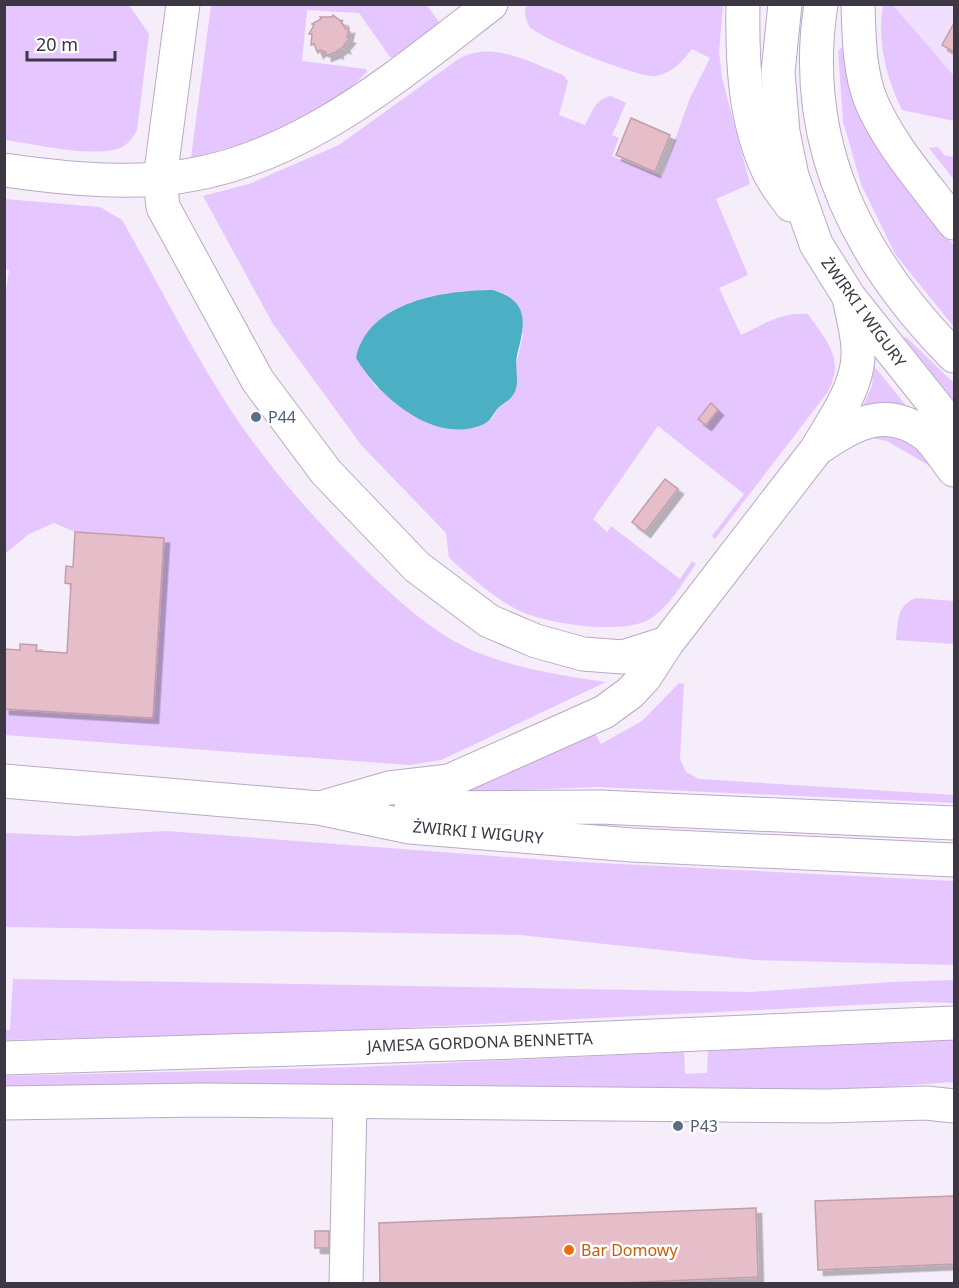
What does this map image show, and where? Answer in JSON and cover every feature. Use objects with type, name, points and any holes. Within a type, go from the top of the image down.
[{"type":"street","points":[[183,4],[160,179],[163,207],[258,381],[326,472],[417,567],[489,621],[536,641],[583,654],[623,657],[667,644]]},
{"type":"street","points":[[4,170],[111,180],[160,179],[192,174],[258,155],[331,121],[366,99],[491,4]]},
{"type":"street","points":[[743,4],[742,68],[751,114],[764,158],[768,170],[816,244]]},
{"type":"street","name":"ŻWIRKI I WIGURY","points":[[785,4],[778,72],[783,132],[792,176],[816,244],[849,297],[954,429]]},
{"type":"street","points":[[821,4],[815,39],[818,105],[831,169],[853,220],[880,268],[928,330],[954,356]]},
{"type":"street","points":[[858,4],[859,45],[870,99],[891,139],[954,223]]},
{"type":"street","points":[[319,808],[389,788],[449,781],[604,712],[638,685],[816,450],[850,389],[858,365],[857,340],[849,297]]},
{"type":"street","points":[[816,450],[845,429],[874,419],[901,421],[926,435],[954,470]]},
{"type":"street","name":"ŻWIRKI I WIGURY","points":[[4,781],[319,808],[410,827],[632,845],[954,860]]},
{"type":"street","points":[[319,808],[600,807],[954,823]]},
{"type":"street","name":"JAMESA GORDONA BENNETTA","points":[[4,1058],[515,1042],[954,1023]]},
{"type":"street","points":[[4,1103],[350,1102],[815,1106],[926,1103],[954,1106]]},
{"type":"street","points":[[346,1284],[350,1102]]},
{"type":"shaded area","points":[[5,4],[129,5],[149,34],[137,130],[126,144],[117,149],[91,152],[5,140]]},
{"type":"shaded area","points":[[530,4],[723,5],[719,52],[722,78],[750,184],[716,199],[748,275],[719,288],[741,335],[781,317],[808,314],[827,342],[834,360],[835,370],[827,393],[715,539],[712,536],[744,494],[658,426],[593,519],[607,532],[611,526],[680,579],[692,561],[696,564],[675,595],[655,615],[648,620],[619,627],[581,626],[527,614],[497,597],[449,558],[446,533],[362,446],[273,324],[203,196],[249,184],[339,145],[457,60],[470,54],[483,52],[510,55],[563,75],[568,81],[559,115],[585,125],[601,100],[611,96],[626,103],[612,135],[619,138],[612,156],[662,176],[690,98],[710,58],[692,49],[677,66],[662,74],[656,76],[631,71],[570,48],[537,32],[528,24],[525,8]],"holes":[[[493,290],[506,294],[523,335],[507,402],[498,408],[492,419],[376,387],[356,358],[371,329],[396,309],[411,302],[461,291]]]},
{"type":"shaded area","points":[[211,5],[427,5],[441,25],[397,59],[390,57],[359,13],[307,10],[302,61],[366,69],[367,72],[330,107],[259,139],[191,158]]},
{"type":"shaded area","points":[[883,5],[893,5],[954,76],[954,121],[902,110],[891,85],[884,59],[881,32]]},
{"type":"shaded area","points":[[893,5],[954,5],[954,76]]},
{"type":"shaded area","points":[[843,46],[857,110],[876,143],[954,246],[954,327],[895,254],[861,184],[843,121],[838,51]]},
{"type":"shaded area","points":[[938,147],[944,155],[954,157],[954,180],[929,148]]},
{"type":"shaded area","points":[[5,199],[100,207],[122,220],[210,376],[256,446],[331,535],[372,576],[420,618],[460,644],[490,657],[539,671],[606,682],[441,760],[409,765],[5,735],[5,709],[153,718],[164,539],[75,532],[54,523],[29,534],[5,554],[4,303],[9,270],[5,269]]},
{"type":"shaded area","points":[[906,337],[954,383],[954,401],[904,338]]},
{"type":"shaded area","points":[[874,366],[907,407],[862,408],[872,386]]},
{"type":"shaded area","points":[[883,432],[912,438],[933,468],[887,441],[872,438]]},
{"type":"shaded area","points":[[917,598],[954,601],[954,644],[896,640],[899,615],[902,609]]},
{"type":"shaded area","points":[[679,683],[684,684],[680,759],[686,772],[699,779],[954,795],[954,803],[598,787],[466,792],[594,732],[601,744],[642,721]]},
{"type":"shaded area","points":[[166,831],[560,861],[954,881],[954,965],[756,960],[520,935],[5,927],[5,833],[76,836]]},
{"type":"shaded area","points":[[13,979],[750,992],[954,980],[954,1003],[917,1002],[300,1033],[5,1040],[4,1030],[10,1030]]},
{"type":"shaded area","points":[[954,1040],[954,1082],[869,1088],[360,1084],[5,1086],[4,1076],[361,1067],[684,1052],[685,1074],[707,1073],[708,1051]]},
{"type":"water","points":[[493,290],[513,300],[519,307],[523,324],[516,360],[515,391],[510,399],[499,407],[484,424],[465,429],[447,428],[428,423],[410,414],[379,388],[356,358],[363,339],[376,323],[392,311],[432,296]]},
{"type":"building","points":[[333,15],[343,20],[341,22],[346,29],[349,28],[347,37],[350,38],[344,45],[345,48],[337,51],[338,54],[336,52],[326,56],[326,52],[320,50],[318,53],[314,44],[311,45],[312,34],[309,34],[314,25],[312,24],[321,19],[320,17],[332,17]]},
{"type":"building","points":[[954,23],[954,52],[942,45]]},
{"type":"building","points":[[631,118],[670,135],[655,172],[616,155]]},
{"type":"building","points":[[711,403],[718,410],[706,425],[698,419]]},
{"type":"building","points":[[665,479],[678,489],[645,532],[632,522]]},
{"type":"building","points":[[75,532],[164,538],[153,718],[4,709],[4,649],[20,650],[20,644],[37,645],[36,651],[67,653],[71,584],[65,583],[66,566],[73,567]]},
{"type":"building","points":[[954,1196],[954,1264],[818,1270],[815,1201]]},
{"type":"building","points":[[756,1208],[758,1277],[596,1284],[380,1284],[379,1223]]},
{"type":"building","points":[[315,1231],[329,1231],[329,1248],[315,1248]]},
{"type":"place","name":"P44","points":[[256,417]]},
{"type":"place","name":"P43","points":[[678,1126]]},
{"type":"place","name":"Bar Domowy","points":[[569,1250]]}]
